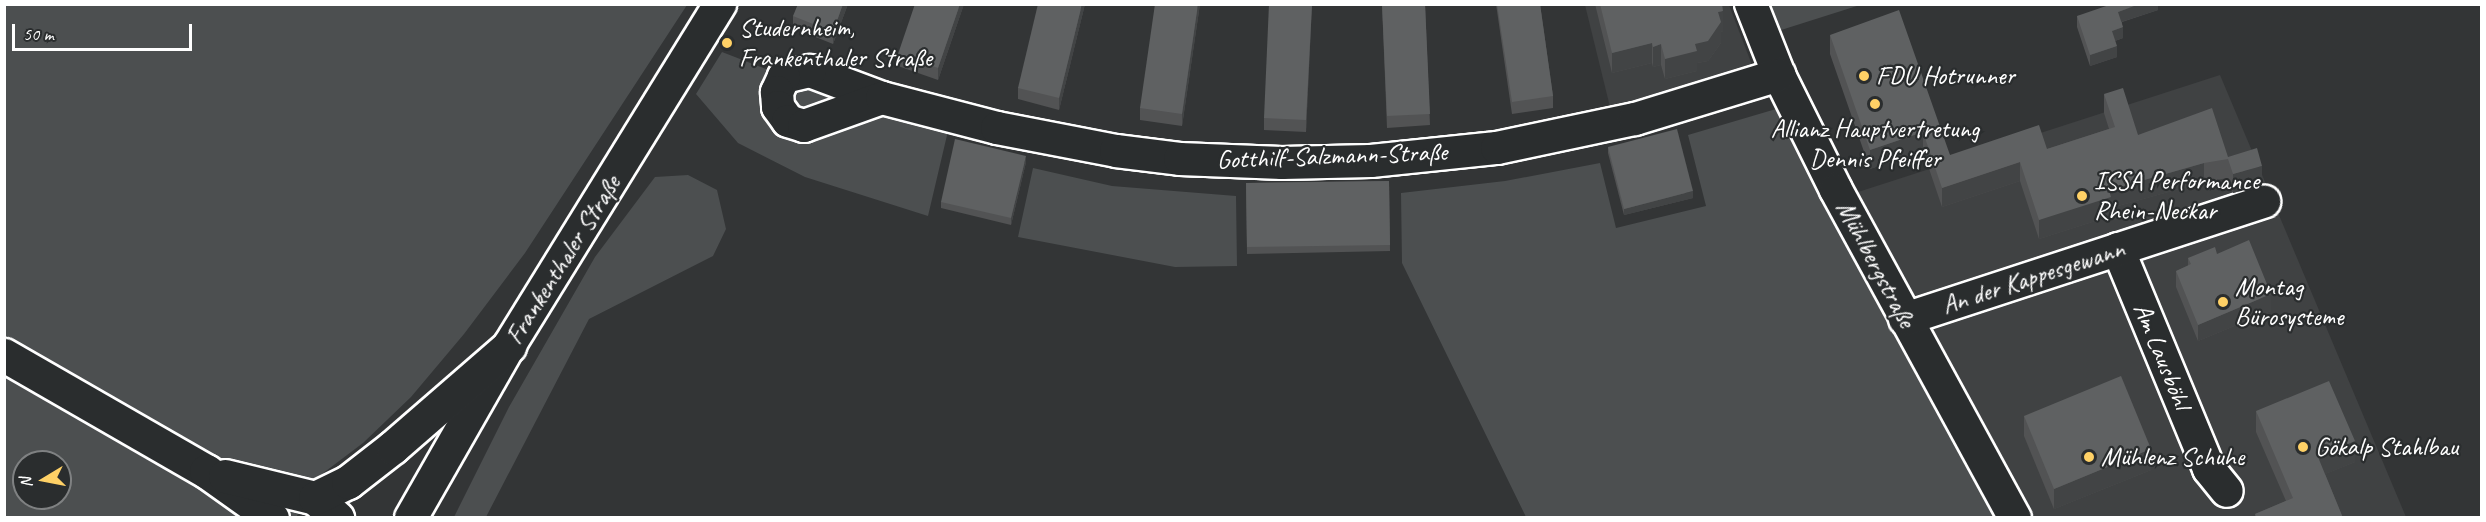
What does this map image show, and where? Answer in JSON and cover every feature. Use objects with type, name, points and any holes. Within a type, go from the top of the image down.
[{"type":"highway","points":[[206,471],[326,508],[348,482],[384,454],[509,346]]},
{"type":"highway","points":[[4,355],[206,471],[272,518]]},
{"type":"street","name":"Frankenthaler Straße","points":[[411,518],[509,346],[720,4]]},
{"type":"street","name":"Mühlbergstraße","points":[[1750,4],[1779,75],[1905,319],[2015,518]]},
{"type":"street","name":"Gotthilf-Salzmann-Straße","points":[[882,98],[997,128],[1116,151],[1180,159],[1282,163],[1371,161],[1497,148],[1635,119],[1779,75]]},
{"type":"street","name":"An der Kappesgewann","points":[[1905,319],[2264,202]]},
{"type":"street","name":"Am Lausböhl","points":[[2118,249],[2209,469],[2227,491]]},
{"type":"shaded area","points":[[4,5],[687,5],[525,253],[464,334],[411,397],[363,443],[314,480],[296,518],[5,517]]},
{"type":"shaded area","points":[[1585,5],[1729,5],[1752,65],[1610,107]]},
{"type":"shaded area","points":[[1768,5],[1860,5],[1778,31]]},
{"type":"shaded area","points":[[722,52],[877,112],[948,131],[928,216],[805,177],[738,143],[696,94]]},
{"type":"shaded area","points":[[2220,75],[2406,517],[2029,517],[1855,193]]},
{"type":"shaded area","points":[[1776,109],[1822,203],[1855,193],[2029,517],[1526,517],[1402,263],[1401,193],[1505,181],[1600,163],[1616,228],[1706,206],[1688,135]]},
{"type":"shaded area","points":[[1033,168],[1112,186],[1236,196],[1237,266],[1175,267],[1018,237]]},
{"type":"shaded area","points":[[688,175],[717,190],[726,229],[713,256],[589,319],[486,517],[454,517],[509,407],[595,257],[655,177]]},
{"type":"building","points":[[798,4],[843,4],[833,32],[793,16]]},
{"type":"building","points":[[915,4],[960,4],[938,68],[898,54]]},
{"type":"building","points":[[1038,4],[1082,4],[1059,98],[1018,88]]},
{"type":"building","points":[[1155,4],[1198,4],[1182,114],[1140,108]]},
{"type":"building","points":[[1269,4],[1312,4],[1306,120],[1264,118]]},
{"type":"building","points":[[1382,4],[1425,4],[1430,114],[1387,116]]},
{"type":"building","points":[[1497,4],[1540,4],[1553,96],[1512,102]]},
{"type":"building","points":[[1600,4],[1722,4],[1723,11],[1718,12],[1721,22],[1708,41],[1695,44],[1697,51],[1665,59],[1661,44],[1653,47],[1652,43],[1612,53]]},
{"type":"building","points":[[2112,4],[2140,4],[2118,12],[2123,27],[2112,31],[2117,46],[2090,55],[2077,16]]},
{"type":"building","points":[[1899,10],[1950,155],[2039,125],[2047,149],[2115,127],[2104,94],[2123,88],[2138,135],[2212,108],[2228,157],[2257,148],[2262,166],[2233,174],[2228,159],[2204,163],[2109,190],[2111,197],[2039,220],[2020,162],[1942,188],[1923,132],[1870,150],[1830,35]]},
{"type":"building","points":[[1677,129],[1693,191],[1624,209],[1608,147]]},
{"type":"building","points":[[955,139],[1026,156],[1011,218],[941,202]]},
{"type":"building","points":[[1389,181],[1390,245],[1247,247],[1246,183]]},
{"type":"building","points":[[2249,240],[2271,294],[2198,325],[2176,271],[2191,264],[2188,258],[2215,247],[2217,254]]},
{"type":"building","points":[[2121,376],[2151,449],[2054,489],[2024,416]]},
{"type":"building","points":[[2329,381],[2355,441],[2318,457],[2343,518],[2257,518],[2255,514],[2293,498],[2256,411]]},
{"type":"place","name":"Studernheim, Frankenthaler Straße","points":[[727,43]]},
{"type":"place","name":"FDU Hotrunner","points":[[1864,76]]},
{"type":"place","name":"Allianz Hauptvertretung Dennis Pfeiffer","points":[[1875,104]]},
{"type":"place","name":"ISSA Performance Rhein-Neckar","points":[[2082,196]]},
{"type":"place","name":"Montag Bürosysteme","points":[[2223,302]]},
{"type":"place","name":"Gökalp Stahlbau","points":[[2303,447]]},
{"type":"place","name":"Mühlenz Schuhe","points":[[2089,457]]}]
